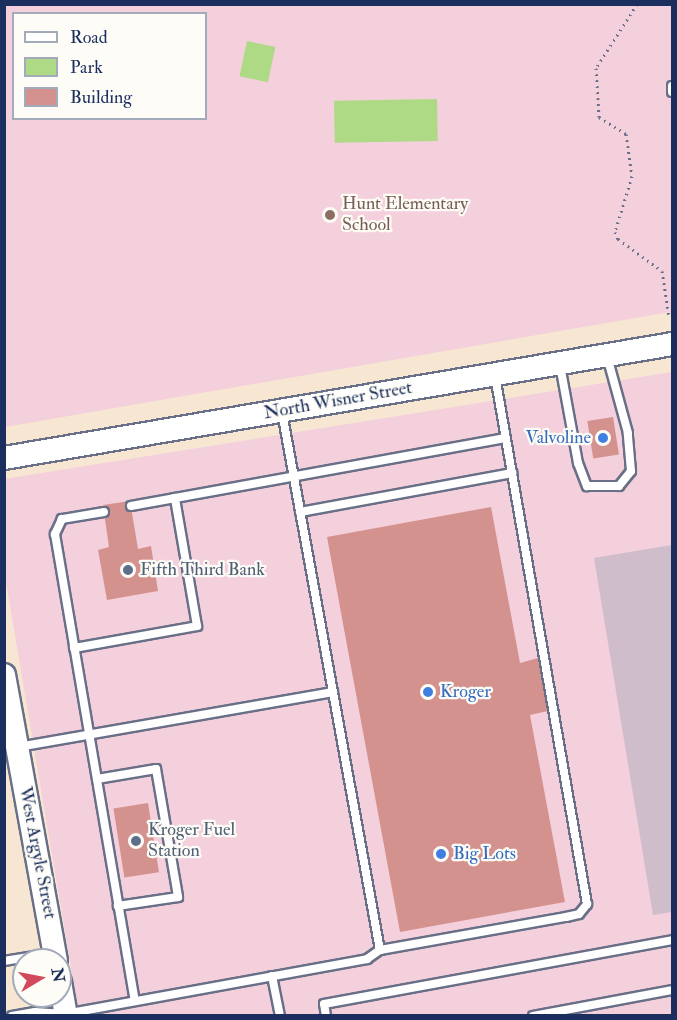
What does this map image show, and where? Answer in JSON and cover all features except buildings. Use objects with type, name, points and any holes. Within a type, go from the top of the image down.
[{"type":"street","name":"North Wisner Street","points":[[4,458],[672,344]]},
{"type":"street","name":"West Argyle Street","points":[[6,687],[55,948]]},
{"type":"lane","points":[[672,86],[672,92]]},
{"type":"lane","points":[[560,363],[578,462],[587,486],[620,486],[631,471],[628,433],[606,355]]},
{"type":"lane","points":[[12,1016],[66,1015],[135,1000],[367,959],[380,950],[579,914],[587,904],[494,374]]},
{"type":"lane","points":[[282,411],[380,950]]},
{"type":"lane","points":[[131,506],[506,438]]},
{"type":"lane","points":[[300,512],[512,473]]},
{"type":"lane","points":[[74,648],[197,626],[175,498]]},
{"type":"lane","points":[[104,512],[62,519],[56,524],[58,556],[135,1000]]},
{"type":"lane","points":[[17,747],[333,692]]},
{"type":"lane","points":[[97,779],[156,769],[178,897],[118,906]]},
{"type":"lane","points":[[326,1016],[324,1004],[672,940]]},
{"type":"lane","points":[[272,976],[280,1016]]},
{"type":"lane","points":[[533,1016],[672,990]]},
{"type":"path","points":[[637,4],[596,68],[599,117],[626,134],[632,176],[615,232],[618,239],[662,271],[669,316]]},
{"type":"shaded area","name":"Hunt Elementary School","points":[[5,5],[672,5],[672,325],[655,206],[670,312],[5,427]]},
{"type":"shaded area","points":[[672,372],[672,1015],[79,1015],[72,973],[72,948],[68,948],[5,576],[4,479]]},
{"type":"shaded area","points":[[672,545],[672,912],[653,915],[594,558]]},
{"type":"green space","points":[[247,41],[275,47],[268,82],[240,76]]},
{"type":"green space","points":[[437,99],[438,141],[335,143],[334,101]]},
{"type":"place","name":"Hunt Elementary School","points":[[330,215]]},
{"type":"place","name":"Valvoline","points":[[603,438]]},
{"type":"place","name":"Fifth Third Bank","points":[[128,570]]},
{"type":"place","name":"Kroger","points":[[428,692]]},
{"type":"place","name":"Kroger Fuel Station","points":[[136,841]]},
{"type":"place","name":"Big Lots","points":[[441,854]]}]
